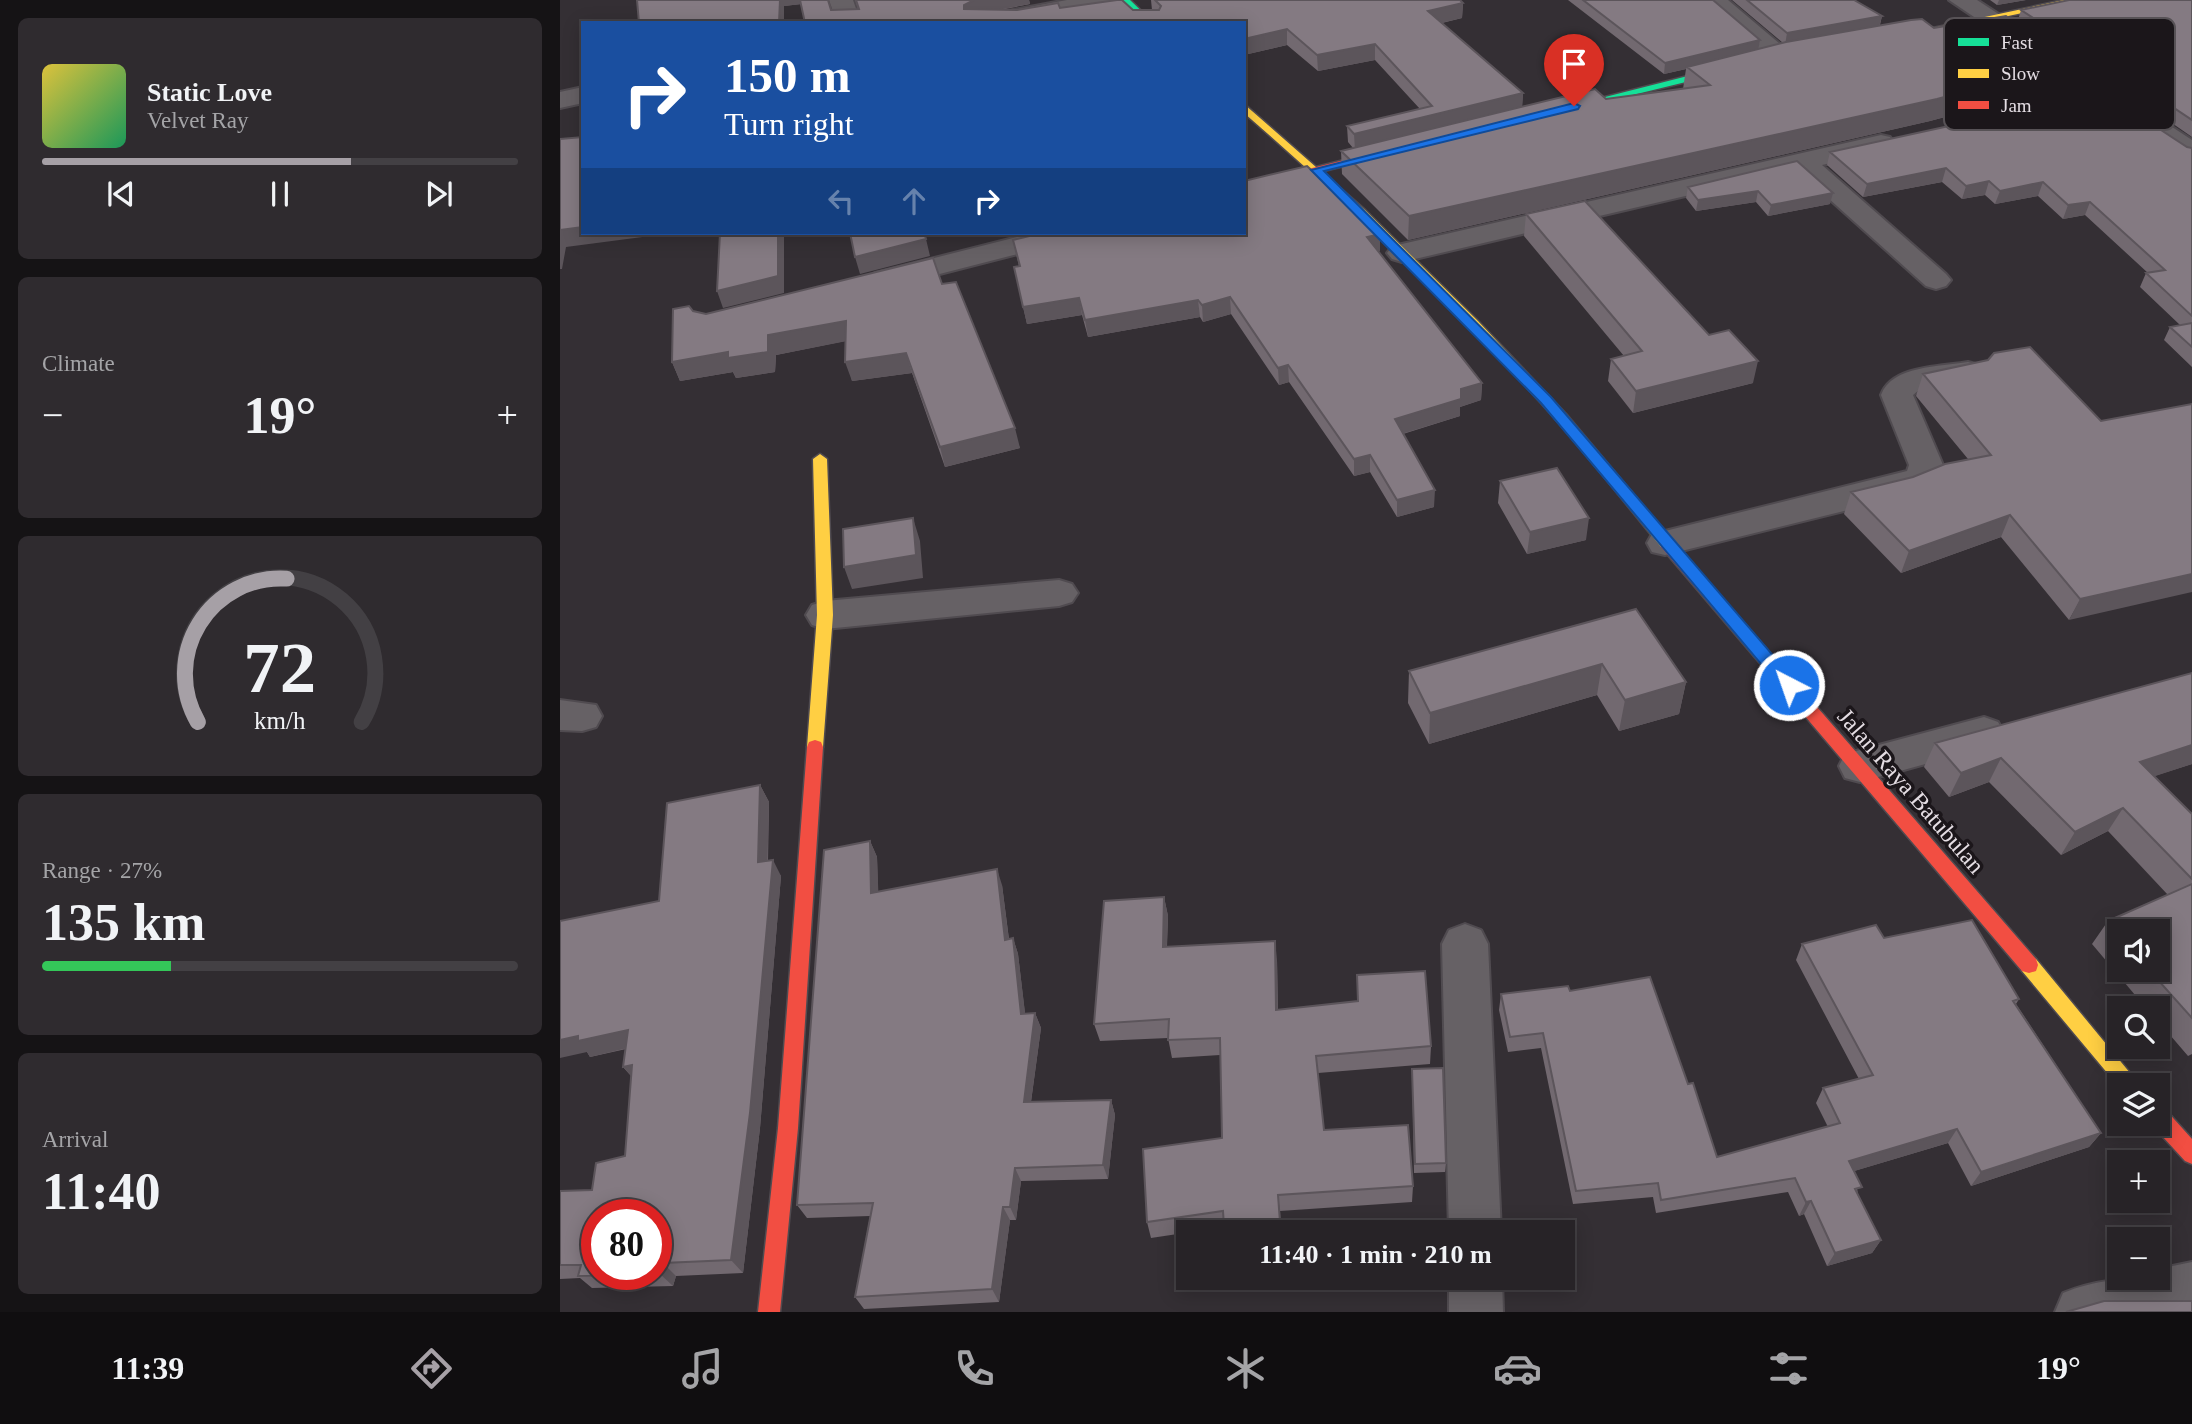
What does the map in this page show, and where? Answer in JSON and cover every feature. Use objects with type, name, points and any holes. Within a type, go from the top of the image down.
[{"type":"main road","points":[[1124,0],[1147,21]]},
{"type":"main road","points":[[1992,18],[2078,0]]},
{"type":"main road","points":[[1926,30],[1944,27]]},
{"type":"main road","points":[[1541,115],[1788,54]]},
{"type":"main road","name":"Jalan Raya Batubulan","points":[[1246,109],[1317,170],[1546,400],[1665,543],[1860,766],[2120,1073]]},
{"type":"main road","points":[[1246,188],[1407,148]]},
{"type":"main road","points":[[769,1312],[788,1128],[825,615],[820,459]]},
{"type":"main road","points":[[2170,1129],[2192,1154]]},
{"type":"street","points":[[841,0],[848,21]]},
{"type":"street","points":[[992,21],[1105,0]]},
{"type":"street","points":[[1714,0],[1788,54]]},
{"type":"street","points":[[1961,0],[1992,18]]},
{"type":"street","points":[[560,100],[581,95]]},
{"type":"street","points":[[2163,131],[2168,130]]},
{"type":"street","points":[[2163,131],[2192,152]]},
{"type":"street","points":[[1402,253],[1909,137]]},
{"type":"street","points":[[1802,161],[1936,280]]},
{"type":"street","points":[[857,286],[1058,235]]},
{"type":"street","points":[[1665,543],[1905,485],[1922,478],[1926,465],[1897,395],[1900,387],[1911,382],[1968,372]]},
{"type":"street","points":[[825,615],[1059,593]]},
{"type":"street","points":[[1860,766],[2019,723]]},
{"type":"street","points":[[1465,944],[1475,1220]]},
{"type":"street","points":[[2082,1312],[2192,1289]]},
{"type":"street","points":[[1476,1290],[1476,1312]]},
{"type":"building","points":[[637,0],[780,0],[779,21],[639,21]]},
{"type":"building","points":[[800,0],[828,0],[831,10],[859,9],[856,0],[974,0],[964,5],[964,9],[1017,10],[1058,3],[1060,8],[1122,0],[1133,10],[1159,10],[1161,6],[1155,0],[1460,0],[1463,3],[1428,11],[1523,93],[1354,134],[1347,126],[1432,106],[1375,44],[1317,55],[1287,29],[1246,39],[1246,21],[805,21]]},
{"type":"building","points":[[1583,0],[1713,0],[1760,40],[1665,63]]},
{"type":"building","points":[[1747,0],[1854,0],[1882,16],[1787,33]]},
{"type":"building","points":[[2069,0],[2192,0],[2192,120],[2175,109],[2175,18],[2033,18],[2021,10]]},
{"type":"building","points":[[1922,19],[1934,28],[1944,26],[1944,97],[1409,216],[1341,151],[1595,89],[1606,99],[1710,85],[1687,67],[1786,42],[1911,20]]},
{"type":"building","points":[[1944,127],[1944,130],[2161,130],[2192,148],[2192,316],[2146,273],[2165,270],[2090,202],[2068,205],[2043,182],[2000,191],[1989,181],[1966,186],[1946,168],[1867,184],[1830,152]]},
{"type":"building","points":[[581,137],[581,227],[560,230],[560,139]]},
{"type":"building","points":[[1797,161],[1833,193],[1771,205],[1758,191],[1698,200],[1688,187]]},
{"type":"building","points":[[1307,166],[1380,234],[1367,237],[1482,383],[1461,389],[1461,399],[1395,419],[1435,490],[1397,500],[1370,455],[1354,459],[1288,365],[1278,368],[1230,297],[1202,305],[1198,300],[1085,320],[1079,298],[1023,307],[1014,267],[1020,266],[1013,240],[1034,235],[1246,235],[1246,181]]},
{"type":"building","points":[[1585,201],[1709,335],[1729,330],[1758,361],[1636,391],[1611,359],[1642,351],[1526,214]]},
{"type":"building","points":[[720,235],[778,235],[778,276],[717,291]]},
{"type":"building","points":[[850,235],[925,235],[926,239],[855,257]]},
{"type":"building","points":[[933,258],[942,284],[956,282],[1015,428],[940,447],[906,353],[845,362],[846,321],[768,335],[768,352],[728,358],[728,352],[672,362],[673,309],[689,306],[693,311],[706,314]]},
{"type":"building","points":[[2192,323],[2192,347],[2170,327]]},
{"type":"building","points":[[2030,347],[2101,421],[2192,404],[2192,574],[2080,599],[2010,515],[1909,551],[1851,492],[1913,477],[1945,464],[1991,455],[1923,374],[1988,360],[1994,353]]},
{"type":"building","points":[[1557,468],[1589,518],[1530,532],[1500,481]]},
{"type":"building","points":[[913,518],[916,555],[844,567],[843,529]]},
{"type":"building","points":[[1636,609],[1686,682],[1625,700],[1602,664],[1430,713],[1409,671]]},
{"type":"building","points":[[2192,673],[2192,745],[2140,762],[2192,814],[2192,879],[2123,808],[2075,832],[2001,758],[1961,773],[1935,743]]},
{"type":"building","points":[[760,785],[758,862],[773,860],[750,1113],[731,1260],[672,1263],[672,1199],[581,1199],[581,1265],[560,1265],[560,1191],[592,1190],[596,1163],[625,1156],[632,1065],[623,1067],[628,1030],[578,1041],[578,1036],[560,1040],[560,921],[659,901],[667,803]]},
{"type":"building","points":[[870,841],[871,893],[997,869],[1005,940],[1013,938],[1021,1014],[1035,1013],[1024,1102],[1111,1100],[1103,1165],[1015,1168],[1010,1207],[1003,1207],[992,1289],[855,1297],[873,1203],[797,1205],[824,850]]},
{"type":"building","points":[[2192,884],[2192,1018],[2160,982],[2170,982],[2170,919],[2113,919]]},
{"type":"building","points":[[1164,897],[1163,947],[1275,941],[1276,1010],[1358,1001],[1357,975],[1425,971],[1431,1046],[1316,1056],[1324,1130],[1408,1125],[1413,1186],[1278,1195],[1280,1220],[1224,1220],[1223,1211],[1147,1222],[1143,1149],[1222,1138],[1220,1038],[1168,1040],[1169,1019],[1094,1024],[1104,901]]},
{"type":"building","points":[[1972,920],[2019,999],[2013,1001],[2101,1133],[1981,1172],[1957,1129],[1849,1161],[1862,1187],[1855,1189],[1881,1240],[1835,1253],[1811,1201],[1806,1202],[1795,1178],[1661,1200],[1658,1183],[1576,1191],[1543,1033],[1510,1037],[1501,994],[1568,986],[1570,991],[1650,977],[1688,1084],[1693,1083],[1717,1157],[1840,1123],[1823,1088],[1873,1075],[1802,944],[1876,925],[1884,938]]},
{"type":"building","points":[[1443,1068],[1446,1163],[1415,1164],[1412,1069]]},
{"type":"building","points":[[2104,1301],[2192,1301],[2192,1312],[2066,1312]]},
{"type":"traffic: fast","points":[[1124,0],[1147,21]]},
{"type":"traffic: fast","points":[[1555,111],[1735,67]]},
{"type":"traffic: slow","points":[[1988,18],[2078,0]]},
{"type":"traffic: slow","points":[[1938,28],[1944,27]]},
{"type":"traffic: slow","points":[[1246,109],[1400,249],[1474,324],[1562,417],[1666,543]]},
{"type":"traffic: slow","points":[[815,747],[825,615],[820,459]]},
{"type":"traffic: slow","points":[[2029,965],[2120,1073]]},
{"type":"traffic: jam","points":[[1246,188],[1392,151]]},
{"type":"traffic: jam","points":[[1666,543],[2029,965]]},
{"type":"traffic: jam","points":[[769,1312],[788,1128],[815,747]]},
{"type":"traffic: jam","points":[[2170,1129],[2192,1154]]},
{"type":"route","points":[[1574,106],[1317,170],[1546,400],[1789,685]]}]
